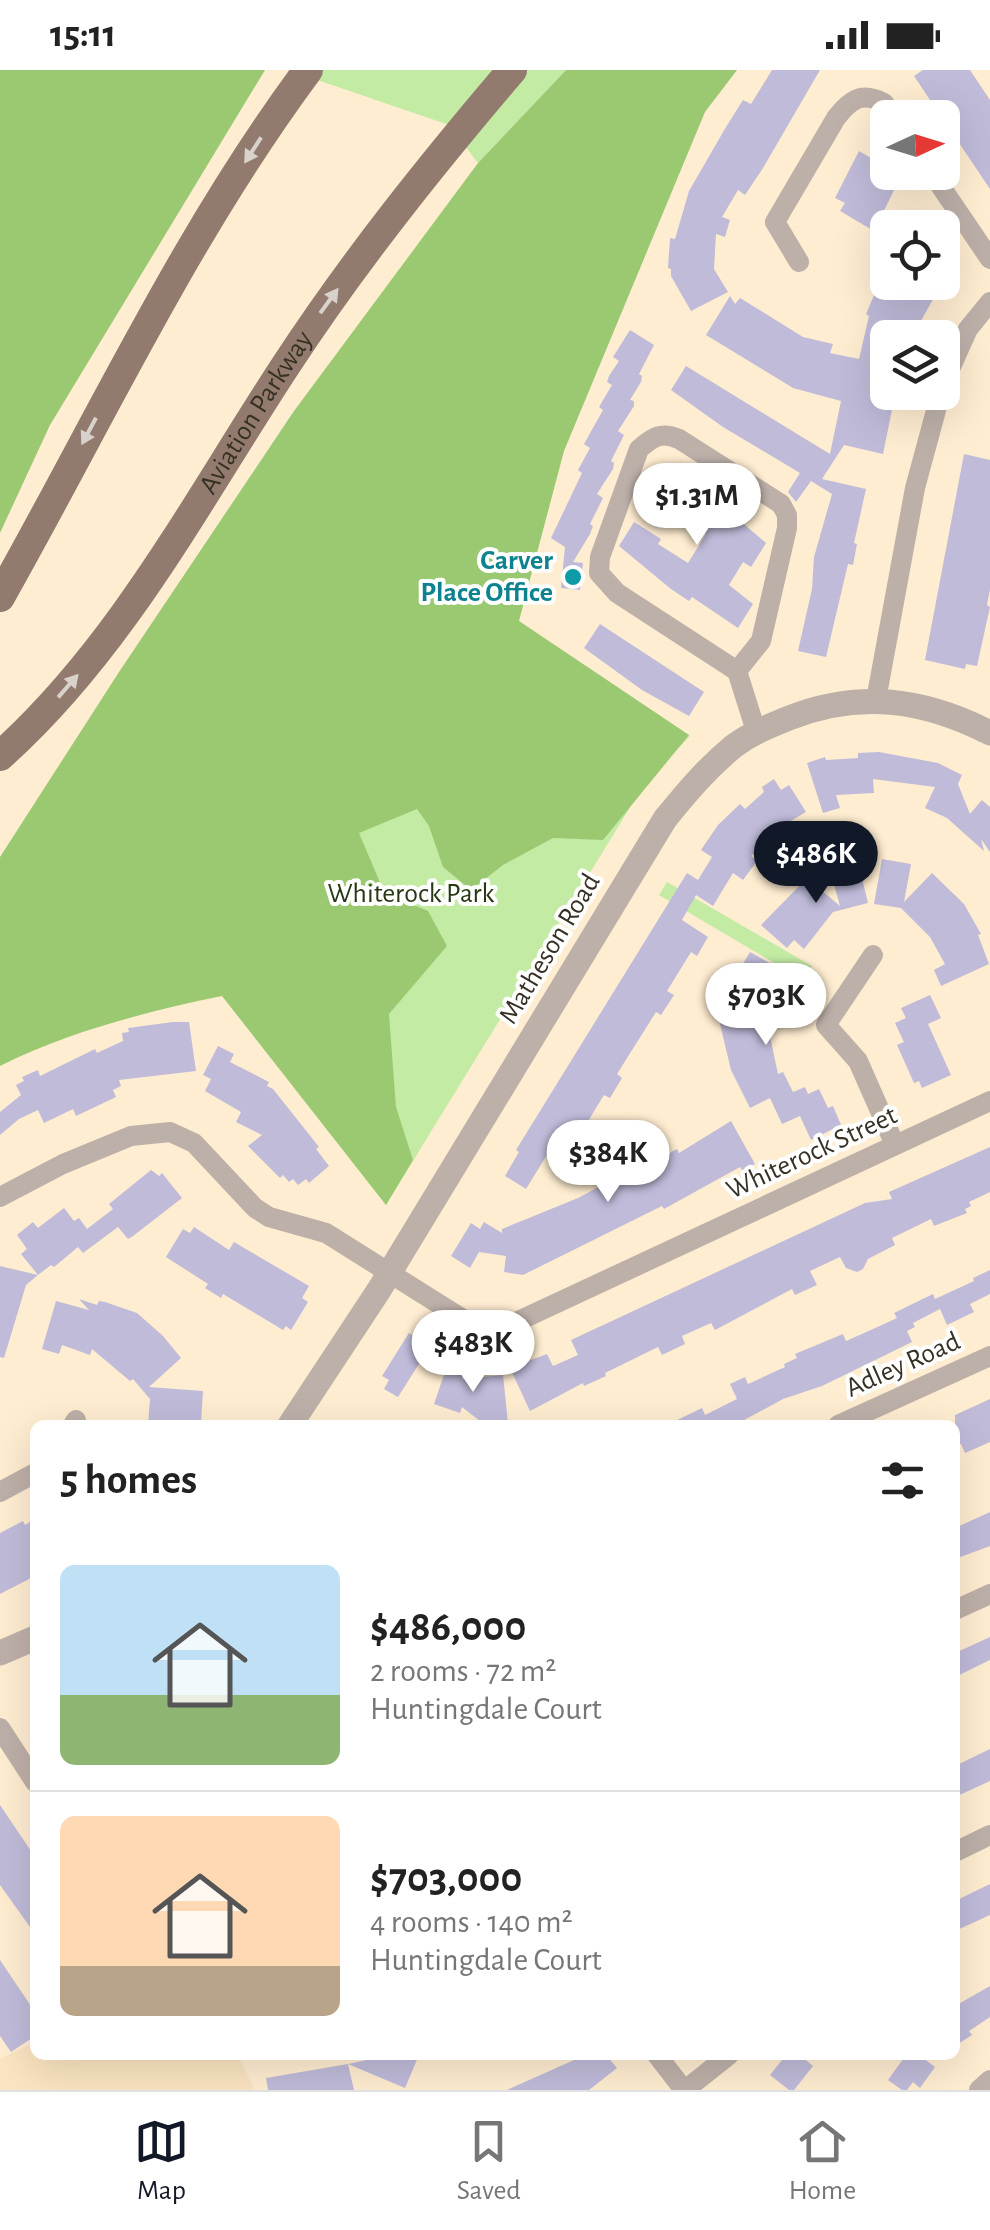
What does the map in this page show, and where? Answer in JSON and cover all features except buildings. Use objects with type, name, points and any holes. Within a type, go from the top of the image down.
[{"type":"main road","points":[[0,598],[200,233],[308,70]]},
{"type":"main road","name":"Aviation Parkway","points":[[0,756],[53,703],[108,636],[321,312],[415,188],[512,70]]},
{"type":"street","points":[[799,262],[775,222],[848,102],[860,96],[874,100]]},
{"type":"street","points":[[943,190],[990,260]]},
{"type":"street","points":[[960,347],[968,328],[990,302]]},
{"type":"street","points":[[876,700],[915,488],[936,410]]},
{"type":"street","points":[[737,670],[762,641],[788,528],[787,516],[781,504],[679,439],[666,434],[652,438],[639,449],[600,557],[599,573],[617,593],[737,670],[756,732]]},
{"type":"street","name":"Matheson Road","points":[[293,1420],[388,1273],[666,819],[701,774],[756,732],[837,703],[876,700],[936,712],[990,733]]},
{"type":"street","points":[[873,955],[826,1025],[858,1061],[895,1145]]},
{"type":"street","name":"Whiterock Street","points":[[0,1197],[63,1164],[131,1136],[170,1132],[194,1143],[268,1216],[317,1228],[466,1321],[488,1328],[512,1324],[990,1101]]},
{"type":"street","name":"Adley Road","points":[[849,1420],[990,1356]]},
{"type":"street","points":[[0,1492],[30,1475]]},
{"type":"street","points":[[960,1608],[990,1594]]},
{"type":"street","points":[[0,1653],[30,1640]]},
{"type":"street","points":[[0,1728],[30,1774]]},
{"type":"street","points":[[960,1849],[990,1834]]},
{"type":"street","points":[[661,2060],[684,2090],[723,2060]]},
{"type":"street","points":[[979,2090],[990,2080]]},
{"type":"shaded area","points":[[30,2044],[30,2060],[240,2060],[255,2090],[0,2090],[0,2059]]},
{"type":"green space","points":[[0,70],[265,70],[50,425],[0,533]]},
{"type":"green space","points":[[288,70],[566,70],[478,163],[449,125]]},
{"type":"green space","points":[[566,70],[737,70],[705,112],[564,451],[519,621],[689,735],[603,840],[553,838],[503,865],[471,890],[443,867],[429,826],[417,809],[359,833],[384,892],[428,911],[447,946],[389,1014],[396,1107],[413,1160],[386,1205],[222,996],[109,1024],[0,1066],[0,857],[294,411],[478,163]]},
{"type":"green space","name":"Whiterock Park","points":[[440,574],[690,736],[634,801],[386,1205],[200,967]]},
{"type":"green space","points":[[667,882],[812,966],[803,980],[659,895]]},
{"type":"place","name":"Carver Place Office","points":[[573,577]]}]
